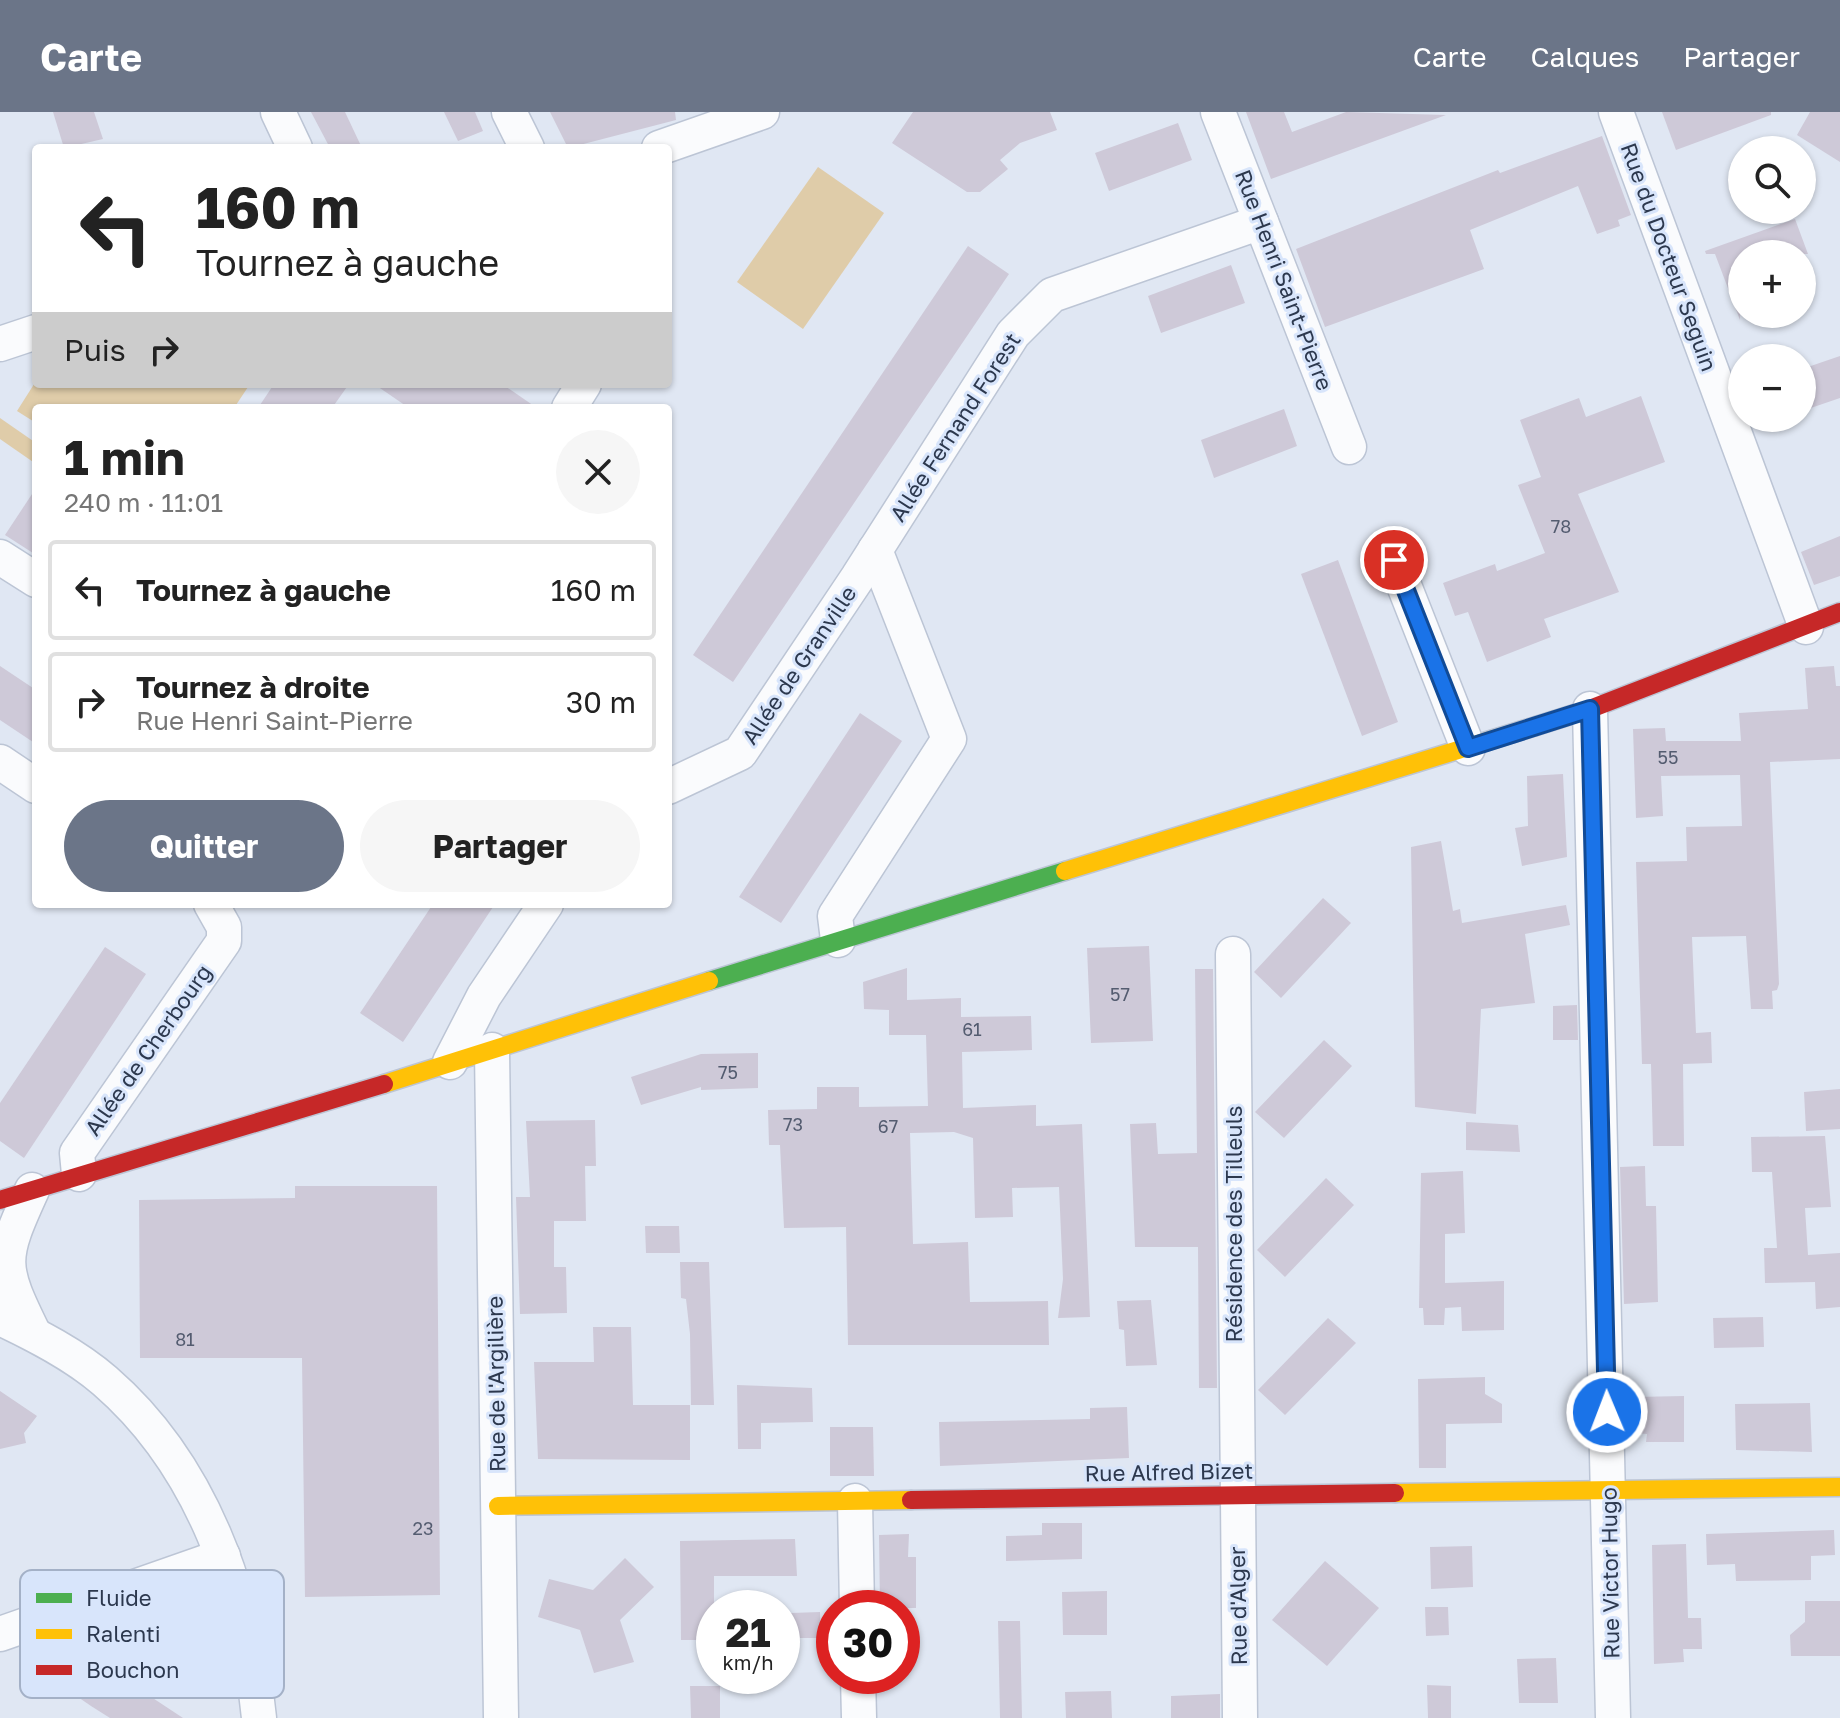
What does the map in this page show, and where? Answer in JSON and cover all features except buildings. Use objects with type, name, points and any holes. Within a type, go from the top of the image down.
[{"type":"street","points":[[278,112],[293,144]]},
{"type":"street","points":[[509,112],[525,144]]},
{"type":"street","points":[[670,144],[762,112]]},
{"type":"street","name":"Rue Henri Saint-Pierre","points":[[1218,112],[1349,447]]},
{"type":"street","name":"Rue du Docteur Seguin","points":[[1616,112],[1806,627]]},
{"type":"street","name":"Allée Fernand Forest","points":[[875,550],[1013,334],[1052,295],[1261,222]]},
{"type":"street","points":[[838,940],[835,916],[949,739],[875,550]]},
{"type":"street","name":"Allée de Granville","points":[[672,785],[740,753],[875,550]]},
{"type":"street","points":[[0,557],[32,577]]},
{"type":"street","points":[[1394,560],[1468,748]]},
{"type":"street","points":[[34,1334],[4,1281],[1,1254],[16,1195],[79,1174],[246,1128],[838,940],[1468,748],[1590,709],[1840,612]]},
{"type":"street","name":"Rue Victor Hugo","points":[[1590,709],[1613,1718]]},
{"type":"street","points":[[0,762],[32,783]]},
{"type":"street","points":[[450,1062],[484,996],[543,908]]},
{"type":"street","name":"Allée de Cherbourg","points":[[79,1174],[77,1153],[224,941],[218,915]]},
{"type":"street","name":"Résidence des Tilleuls","points":[[1233,954],[1236,1495]]},
{"type":"street","name":"Rue de l'Argilière","points":[[492,1050],[501,1718]]},
{"type":"street","points":[[0,1305],[34,1334],[104,1380],[138,1414],[190,1485],[227,1570]]},
{"type":"street","points":[[0,1318],[34,1334]]},
{"type":"street","name":"Rue Alfred Bizet","points":[[498,1506],[1840,1487]]},
{"type":"street","name":"Rue d'Alger","points":[[1236,1495],[1240,1718]]},
{"type":"street","points":[[855,1501],[857,1590]]},
{"type":"street","points":[[183,1570],[223,1556]]},
{"type":"street","points":[[0,1634],[20,1627]]},
{"type":"street","points":[[858,1694],[859,1718]]},
{"type":"street","points":[[256,1698],[259,1718]]},
{"type":"shaded area","points":[[818,167],[884,213],[803,329],[737,282]]},
{"type":"shaded area","points":[[32,387],[247,388],[237,404],[32,404],[32,420],[17,411]]},
{"type":"shaded area","points":[[0,418],[32,440],[32,461],[0,439]]},
{"type":"traffic: fast","points":[[709,981],[1065,871]]},
{"type":"traffic: slow","points":[[1065,871],[1536,726]]},
{"type":"traffic: slow","points":[[384,1084],[709,981]]},
{"type":"traffic: slow","points":[[1395,1493],[1840,1487]]},
{"type":"traffic: slow","points":[[498,1506],[911,1500]]},
{"type":"traffic: jam","points":[[1536,726],[1590,709],[1840,612]]},
{"type":"traffic: jam","points":[[0,1200],[384,1084]]},
{"type":"traffic: jam","points":[[911,1500],[1395,1493]]},
{"type":"route","points":[[1394,560],[1468,748],[1590,709],[1607,1412]]}]
